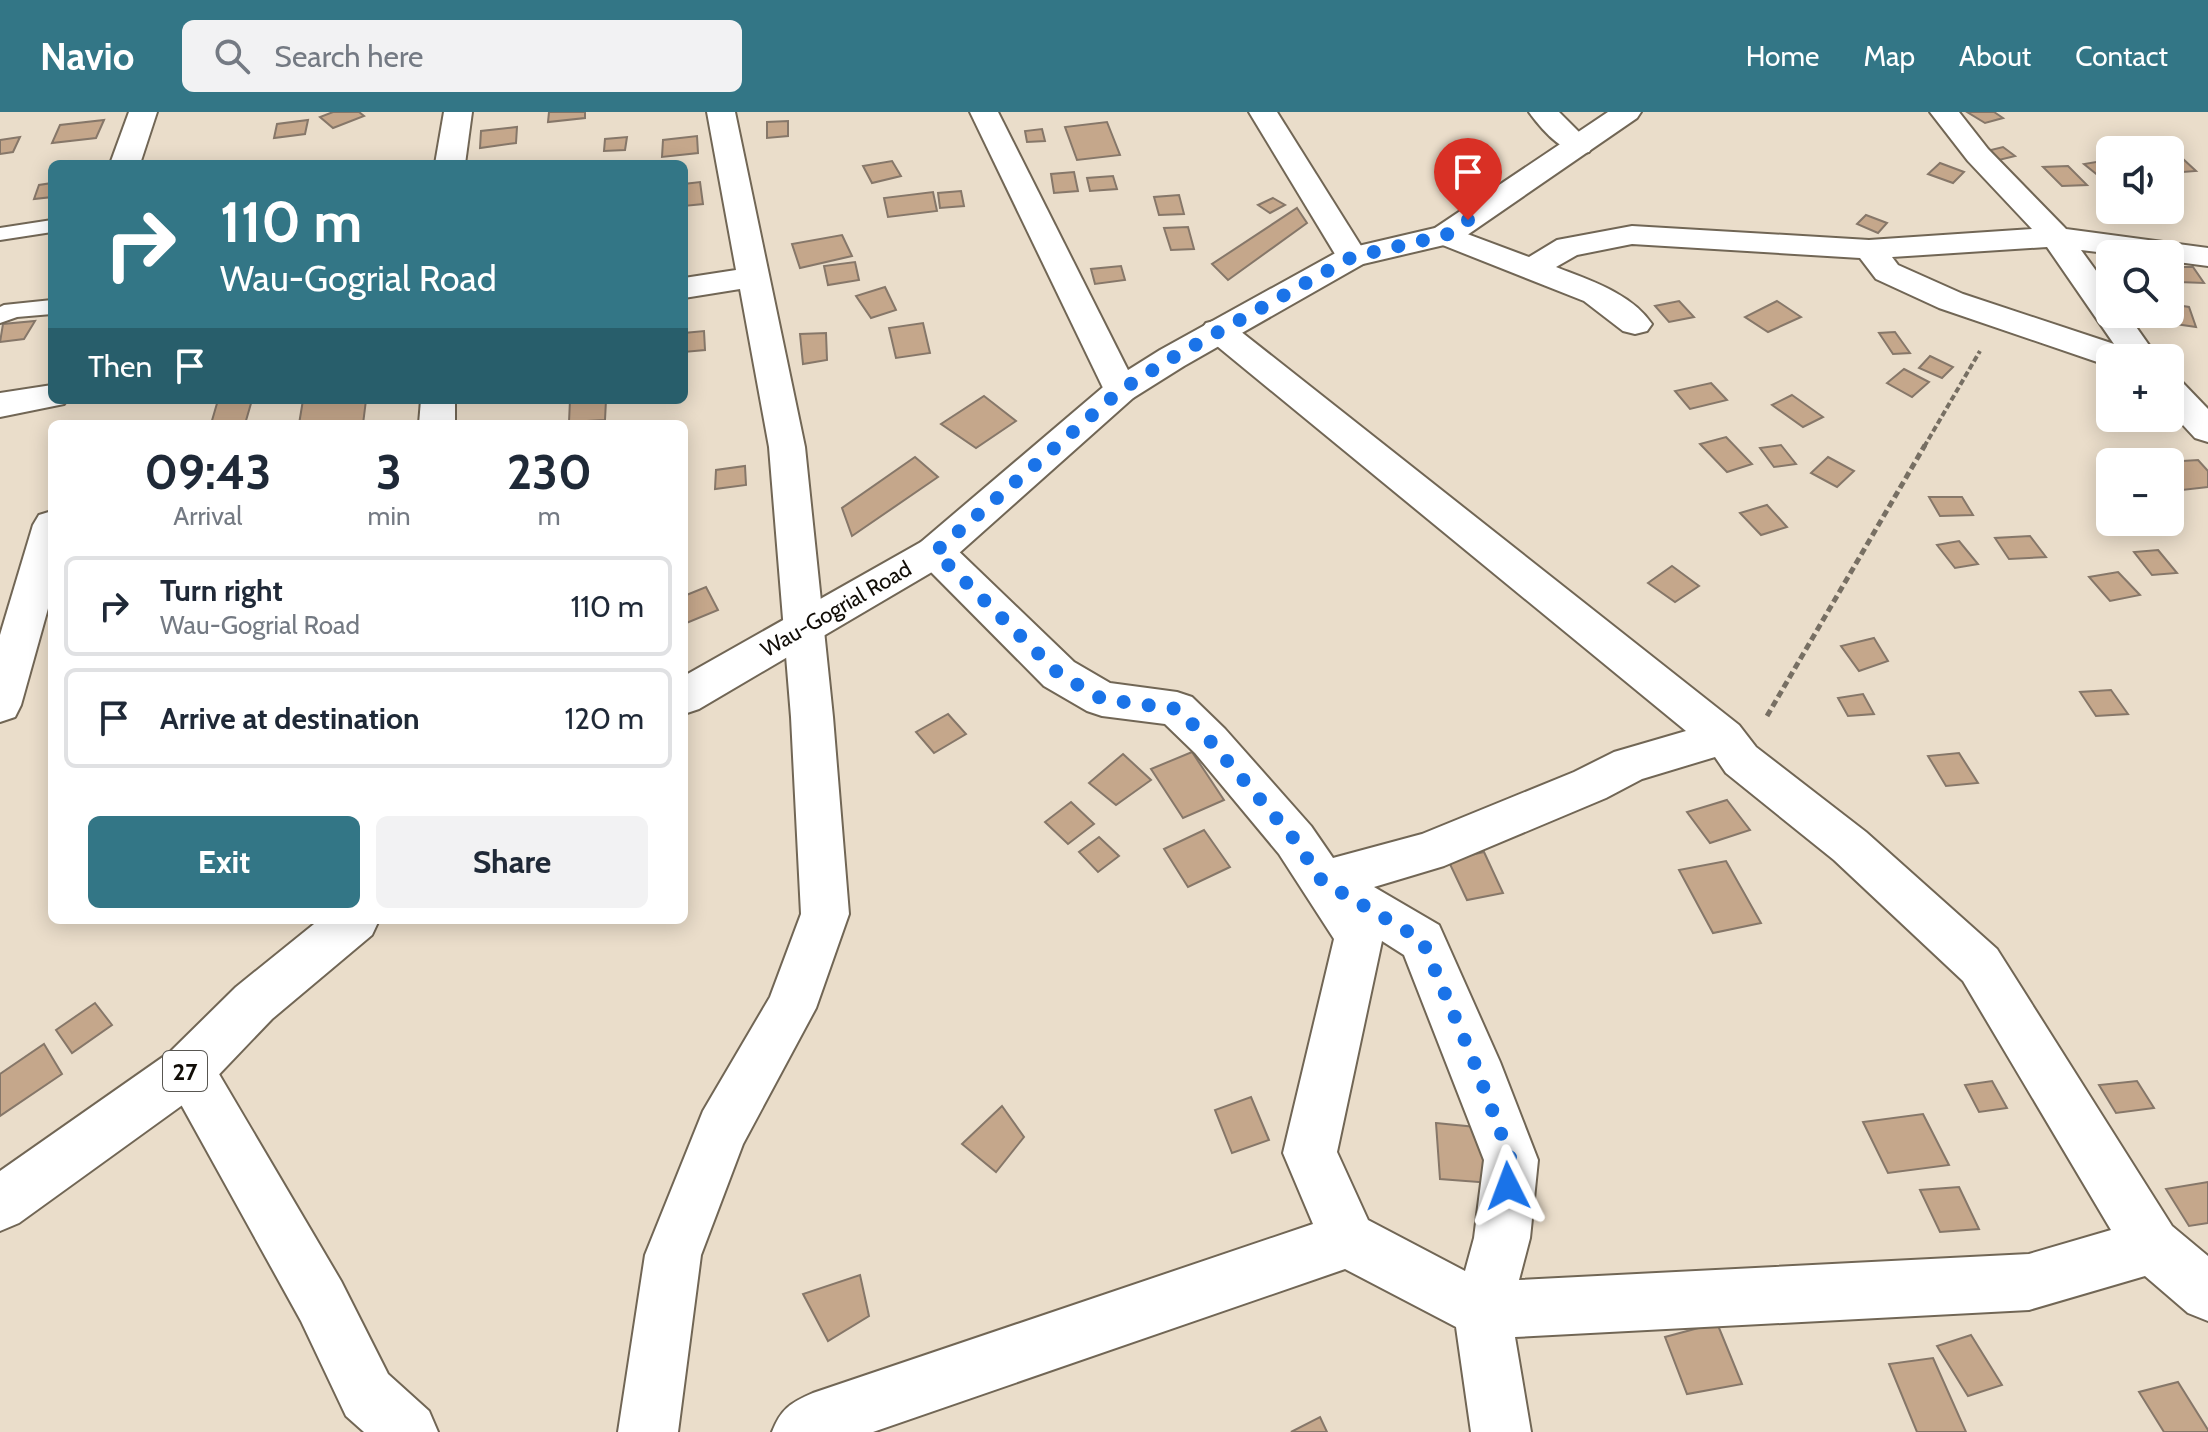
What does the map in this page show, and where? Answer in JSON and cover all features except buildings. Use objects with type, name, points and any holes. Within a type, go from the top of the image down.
[{"type":"street","points":[[126,160],[143,112]]},
{"type":"street","points":[[451,160],[458,112]]},
{"type":"street","points":[[648,1432],[673,1255],[722,1130],[791,1008],[825,914],[804,625],[787,447],[721,112]]},
{"type":"street","points":[[984,112],[1121,390]]},
{"type":"street","points":[[1263,112],[1352,257]]},
{"type":"street","points":[[1543,112],[1579,146]]},
{"type":"street","name":"Wau-Gogrial Road","points":[[688,695],[935,552],[1121,390],[1218,330],[1352,257],[1446,235],[1627,112]]},
{"type":"street","points":[[1944,112],[1978,155],[2056,237],[2131,344]]},
{"type":"street","points":[[1446,235],[1595,294],[1635,324]]},
{"type":"street","points":[[1532,268],[1568,247],[1632,235],[1869,249],[2056,237],[2208,257]]},
{"type":"street","points":[[1869,249],[1887,272],[1998,319],[2096,350]]},
{"type":"street","points":[[688,287],[753,277]]},
{"type":"street","points":[[1218,330],[1850,846],[1980,965],[2152,1246],[2208,1293]]},
{"type":"street","points":[[4,407],[48,397]]},
{"type":"street","points":[[2184,405],[2208,430]]},
{"type":"street","points":[[5,668],[48,537]]},
{"type":"street","points":[[935,552],[1059,674],[1102,699],[1177,709],[1210,741],[1295,840],[1359,936],[1310,1153],[1348,1240],[1482,1310],[2029,1282],[2152,1246]]},
{"type":"street","points":[[1322,881],[1428,852],[1590,785],[1629,765],[1732,748]]},
{"type":"street","points":[[1322,881],[1422,940],[1474,1062],[1511,1160],[1502,1238],[1482,1310],[1501,1432]]},
{"type":"street","name":"27","points":[[0,1204],[188,1070],[254,1003],[350,924]]},
{"type":"street","points":[[188,1070],[321,1301],[367,1395],[408,1432]]},
{"type":"street","points":[[802,1432],[813,1423],[1006,1355],[1348,1240]]},
{"type":"lane","points":[[0,234],[48,227]]},
{"type":"lane","points":[[0,316],[12,310],[48,307]]},
{"type":"path","points":[[1732,748],[1998,319]]},
{"type":"route","points":[[1468,220],[1446,235],[1352,257],[1172,358],[1121,390],[935,552],[1059,674],[1102,699],[1177,709],[1210,741],[1295,840],[1322,881],[1422,940],[1474,1062],[1511,1160],[1508,1186]]}]
